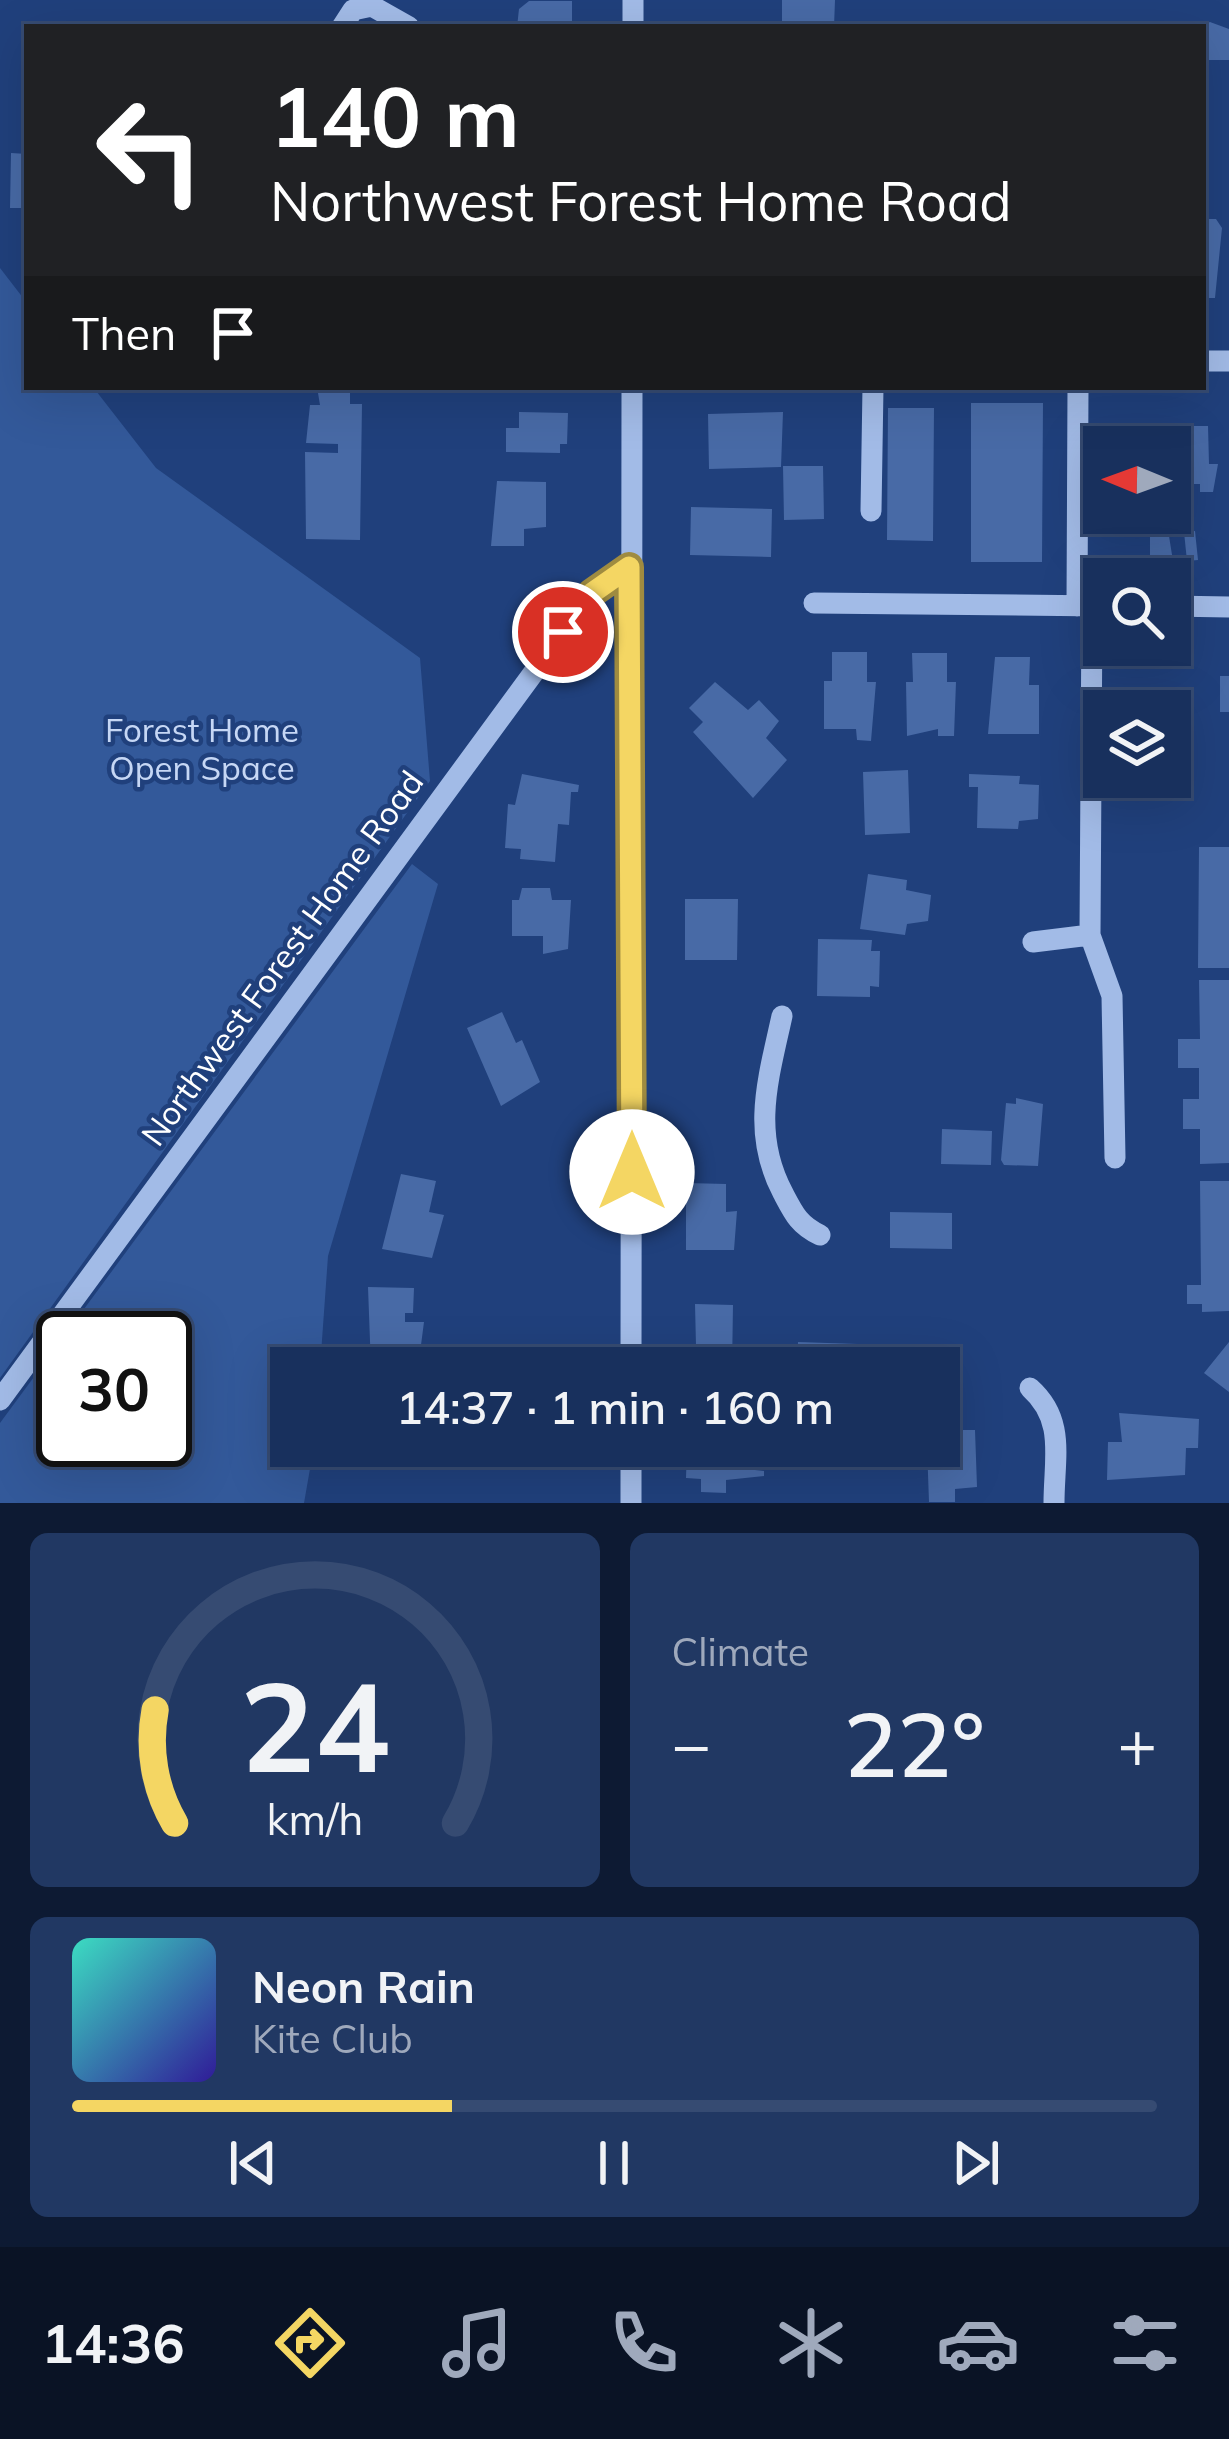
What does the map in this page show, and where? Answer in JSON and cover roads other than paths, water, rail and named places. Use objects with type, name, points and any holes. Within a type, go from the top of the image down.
[{"type":"street","points":[[348,18],[372,6],[404,24]]},
{"type":"street","points":[[631,1347],[632,390]]},
{"type":"street","points":[[871,511],[873,390]]},
{"type":"street","points":[[1078,390],[1088,558]]},
{"type":"street","name":"Northwest Forest Home Road","points":[[0,1400],[592,593],[629,567]]},
{"type":"street","points":[[814,603],[1083,606]]},
{"type":"street","points":[[1191,606],[1229,607]]},
{"type":"street","points":[[1091,666],[1090,935],[1112,996],[1115,1158]]},
{"type":"street","points":[[1033,942],[1090,935]]},
{"type":"street","points":[[782,1016],[761,1109],[767,1163],[799,1225],[820,1235]]},
{"type":"street","points":[[1030,1388],[1051,1406],[1054,1503]]},
{"type":"street","points":[[631,1467],[631,1503]]},
{"type":"park label","name":"Forest Home Open Space","points":[[202,749]]}]
